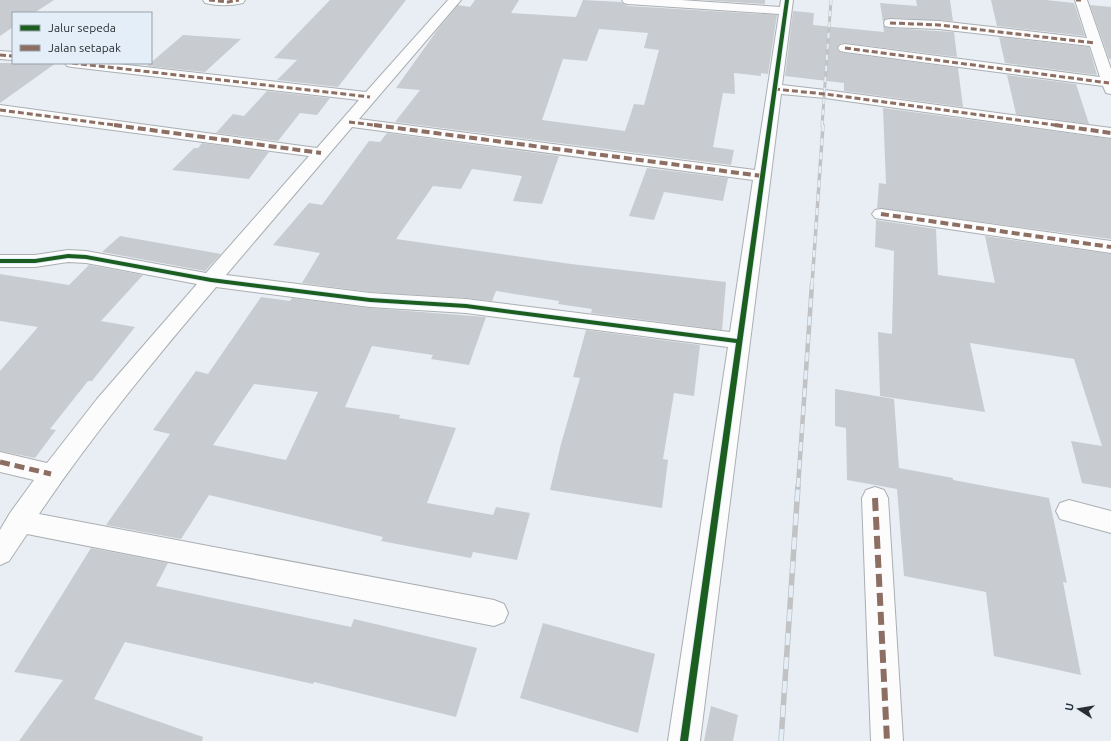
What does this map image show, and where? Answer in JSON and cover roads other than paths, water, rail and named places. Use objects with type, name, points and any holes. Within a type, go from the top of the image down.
[{"type":"street","points":[[209,0],[228,2],[239,0]]},
{"type":"street","points":[[0,553],[51,474],[115,390],[455,0]]},
{"type":"street","points":[[628,0],[786,6],[684,741]]},
{"type":"street","points":[[845,48],[1110,87],[1106,63],[1095,43],[1081,0],[1076,0]]},
{"type":"street","points":[[890,23],[939,25],[1095,43]]},
{"type":"street","points":[[0,55],[12,56]]},
{"type":"street","points":[[81,64],[370,97]]},
{"type":"street","points":[[774,89],[825,94],[1111,133]]},
{"type":"street","points":[[0,110],[321,153]]},
{"type":"street","points":[[349,122],[762,176]]},
{"type":"street","points":[[881,214],[1111,247]]},
{"type":"street","points":[[0,261],[35,260],[68,256],[80,257],[210,280],[370,300],[466,306],[740,340]]},
{"type":"street","points":[[0,462],[51,474]]},
{"type":"street","points":[[875,498],[887,741]]},
{"type":"street","points":[[1069,511],[1111,522]]},
{"type":"street","points":[[20,521],[494,613]]},
{"type":"railway","points":[[822,126],[831,0]]},
{"type":"railway","points":[[812,285],[823,125]]},
{"type":"railway","points":[[798,487],[812,284]]},
{"type":"railway","points":[[781,741],[798,486]]}]
